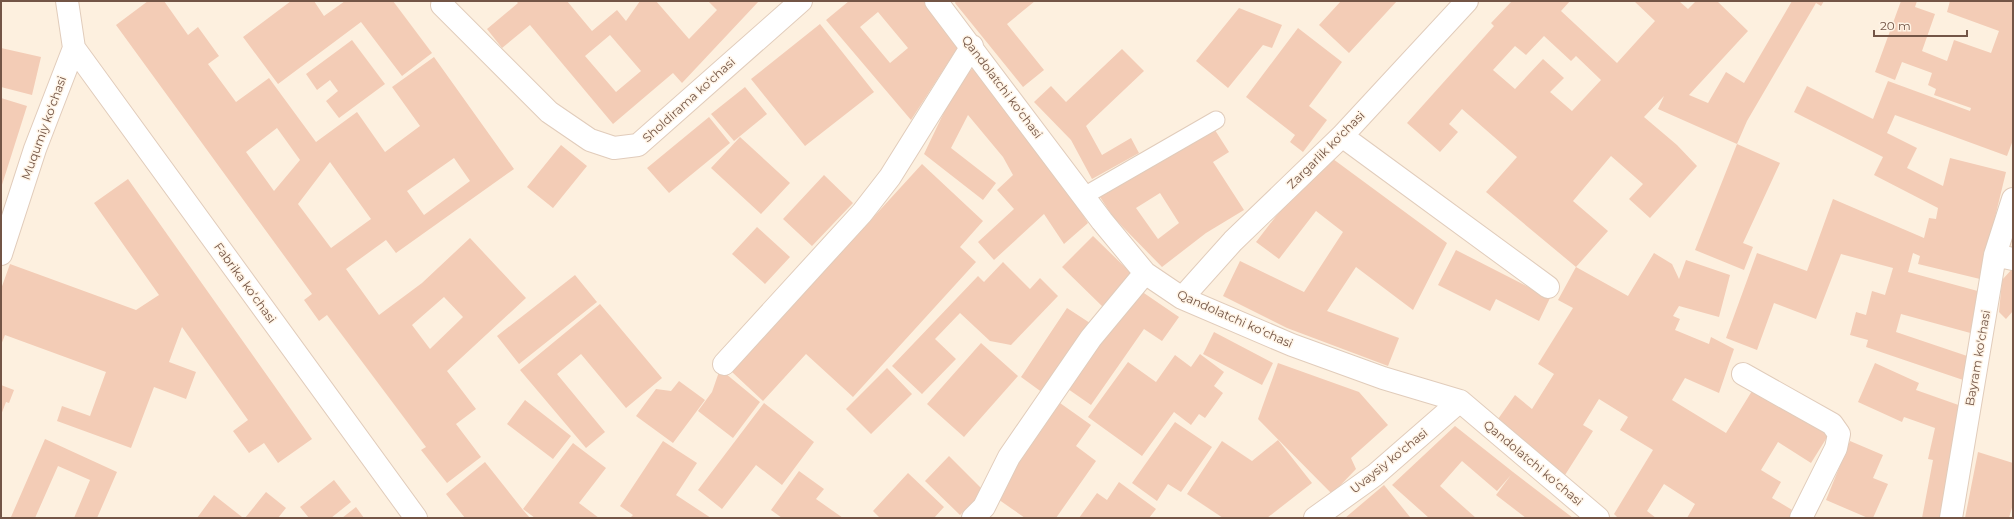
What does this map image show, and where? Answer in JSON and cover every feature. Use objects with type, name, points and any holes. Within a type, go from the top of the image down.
[{"type":"street","name":"Muqumiy koʻchasi","points":[[1,254],[8,211],[35,149],[74,48],[67,1]]},
{"type":"street","name":"Sholdirama ko‘chasi","points":[[442,5],[549,112],[590,140],[614,148],[638,145],[801,1]]},
{"type":"street","name":"Qandolatchi koʻchasi","points":[[936,1],[972,46],[1084,196],[1145,273],[1182,298],[1292,345],[1383,378],[1460,401],[1598,518]]},
{"type":"street","name":"Zargarlik ko'chasi","points":[[1182,298],[1233,242],[1342,136],[1467,1]]},
{"type":"street","points":[[724,364],[862,213],[890,177],[972,46]]},
{"type":"street","name":"Fabrika koʻchasi","points":[[74,48],[416,518]]},
{"type":"street","points":[[1342,136],[1548,287]]},
{"type":"street","name":"Bayram ko'chasi","points":[[1951,518],[2004,257],[2013,199]]},
{"type":"street","points":[[973,518],[984,507],[1009,457],[1091,338],[1145,273]]},
{"type":"street","points":[[1743,374],[1832,424],[1839,434],[1836,448],[1801,518]]},
{"type":"street","name":"Uvaysiy ko'chasi","points":[[1315,518],[1375,475],[1460,401]]},
{"type":"lane","points":[[1084,196],[1216,120]]},
{"type":"building","points":[[148,1],[164,1],[188,35],[198,27],[219,56],[208,64],[236,102],[269,78],[316,142],[357,112],[385,152],[420,126],[392,87],[434,57],[514,169],[396,253],[386,240],[346,269],[379,315],[422,283],[470,238],[526,298],[447,371],[476,409],[456,424],[481,457],[447,483],[421,450],[426,447],[327,315],[319,321],[304,300],[312,294],[116,25]],"holes":[[[277,128],[300,160],[274,191],[246,152]],[[454,158],[470,181],[424,215],[407,191]],[[330,162],[371,219],[331,248],[298,204]],[[444,297],[463,317],[430,349],[412,325]]]},
{"type":"building","points":[[291,1],[314,1],[324,16],[345,1],[393,1],[432,53],[402,76],[361,22],[278,84],[243,37]]},
{"type":"building","points":[[516,1],[567,1],[592,31],[617,10],[626,21],[640,1],[656,1],[689,39],[717,10],[708,1],[759,1],[682,83],[673,73],[613,124],[530,25],[502,48],[487,29],[518,3]],"holes":[[[610,35],[641,71],[616,92],[585,56]]]},
{"type":"building","points":[[849,1],[924,1],[960,44],[911,120],[826,20]],"holes":[[[878,12],[908,48],[890,63],[860,27]]]},
{"type":"building","points":[[956,1],[1035,1],[1007,24],[1044,70],[1023,87],[955,3]]},
{"type":"building","points":[[1341,1],[1397,1],[1349,53],[1319,25]]},
{"type":"building","points":[[1512,1],[1570,1],[1561,11],[1617,63],[1655,21],[1634,1],[1679,1],[1688,9],[1696,1],[1717,1],[1748,31],[1689,95],[1708,103],[1726,72],[1744,83],[1792,1],[1824,1],[1821,6],[1816,3],[1747,121],[1737,144],[1658,109],[1664,96],[1644,117],[1677,145],[1697,166],[1650,218],[1629,199],[1643,184],[1611,156],[1573,201],[1608,231],[1576,267],[1486,192],[1517,157],[1462,109],[1449,124],[1458,132],[1440,152],[1407,123],[1494,26],[1491,23]],"holes":[[[1544,36],[1571,61],[1576,56],[1601,80],[1572,111],[1550,92],[1564,78],[1543,59],[1515,89],[1493,70],[1515,46],[1526,55]]]},
{"type":"building","points":[[1901,1],[1917,1],[1915,7],[1935,14],[1922,51],[1947,61],[1954,40],[1991,53],[1999,31],[1947,12],[1950,1],[2013,1],[2013,140],[2007,156],[1895,115],[1887,133],[1917,148],[1907,168],[1943,186],[1950,158],[2006,172],[1980,279],[1918,264],[1920,256],[1913,253],[1908,272],[1985,293],[1974,334],[1901,314],[1896,332],[1976,359],[1969,382],[1866,347],[1868,340],[1850,335],[1856,312],[1866,315],[1872,291],[1885,295],[1893,268],[1841,254],[1816,319],[1774,303],[1757,350],[1726,338],[1757,253],[1807,271],[1833,199],[1924,238],[1929,218],[1936,219],[1938,208],[1874,175],[1883,157],[1794,112],[1807,86],[1873,119],[1888,81],[1970,111],[1971,108],[1934,95],[1936,89],[1928,85],[1932,73],[1902,62],[1895,80],[1875,72]]},
{"type":"building","points":[[1239,8],[1282,25],[1272,48],[1263,45],[1228,88],[1196,61]]},
{"type":"building","points":[[820,24],[874,92],[805,146],[751,79]]},
{"type":"building","points":[[1298,28],[1342,62],[1309,106],[1327,120],[1303,152],[1290,142],[1295,135],[1246,97]]},
{"type":"building","points":[[352,40],[385,84],[339,118],[326,101],[338,91],[330,80],[317,90],[306,74]]},
{"type":"building","points":[[1,48],[41,57],[32,95],[1,87]]},
{"type":"building","points":[[1122,49],[1144,71],[1086,126],[1102,155],[1131,138],[1139,153],[1092,179],[1071,140],[1034,102],[1051,86],[1066,102]]},
{"type":"building","points":[[973,68],[1034,136],[1088,223],[1064,244],[1044,214],[994,260],[978,242],[1014,209],[997,190],[1013,175],[1003,157],[968,115],[951,148],[996,183],[983,200],[924,154],[959,81]]},
{"type":"building","points":[[745,87],[767,114],[734,141],[711,114]]},
{"type":"building","points":[[1,98],[27,106],[1,188]]},
{"type":"building","points":[[709,117],[730,143],[669,193],[647,168]]},
{"type":"building","points":[[1213,127],[1229,152],[1213,162],[1244,210],[1206,233],[1162,267],[1113,217],[1100,197]],"holes":[[[1160,193],[1179,223],[1158,239],[1136,208]]]},
{"type":"building","points":[[740,137],[790,183],[761,214],[711,168]]},
{"type":"building","points":[[1737,144],[1780,163],[1743,243],[1753,247],[1744,270],[1695,250]]},
{"type":"building","points":[[561,145],[587,166],[553,208],[527,187]]},
{"type":"building","points":[[1333,159],[1447,243],[1413,310],[1356,267],[1327,311],[1399,338],[1388,366],[1287,328],[1223,296],[1240,261],[1304,292],[1343,232],[1316,211],[1279,259],[1256,242],[1294,193]]},
{"type":"building","points":[[922,164],[983,221],[960,247],[976,262],[853,397],[806,354],[763,401],[732,372]]},
{"type":"building","points":[[824,175],[853,203],[812,246],[783,219]]},
{"type":"building","points":[[128,179],[312,439],[278,463],[264,443],[249,453],[233,431],[248,420],[182,327],[169,362],[196,372],[186,399],[154,387],[131,448],[57,421],[62,406],[90,416],[106,372],[5,335],[1,345],[1,289],[10,264],[136,310],[159,295],[94,203]]},
{"type":"building","points":[[757,227],[790,257],[765,284],[732,254]]},
{"type":"building","points":[[1093,236],[1135,277],[1104,308],[1062,267]]},
{"type":"building","points":[[1456,250],[1550,298],[1539,321],[1496,299],[1490,311],[1438,285]]},
{"type":"building","points":[[1654,253],[1672,264],[1679,279],[1686,260],[1730,275],[1719,317],[1679,306],[1673,316],[1680,319],[1675,330],[1709,344],[1711,337],[1734,349],[1719,393],[1685,378],[1672,400],[1726,433],[1752,391],[1831,431],[1811,463],[1778,442],[1761,470],[1781,482],[1772,498],[1799,514],[1797,518],[1687,518],[1695,504],[1664,484],[1647,511],[1656,518],[1618,518],[1614,514],[1653,450],[1620,430],[1628,417],[1599,399],[1583,425],[1593,431],[1565,475],[1535,456],[1498,419],[1515,395],[1532,409],[1554,374],[1538,364],[1573,308],[1558,300],[1576,267],[1628,296]]},
{"type":"building","points":[[1003,262],[1030,289],[1040,278],[1058,296],[1011,345],[990,341],[960,313],[935,339],[956,359],[922,394],[892,366],[978,276],[984,282]]},
{"type":"building","points":[[2013,268],[2013,311],[2006,319],[1999,312],[2002,280]]},
{"type":"building","points":[[575,275],[597,302],[519,364],[497,336]]},
{"type":"building","points":[[1138,289],[1179,317],[1162,341],[1144,329],[1091,405],[1068,389]]},
{"type":"building","points":[[600,304],[662,378],[626,408],[581,354],[557,374],[605,432],[586,448],[520,370]]},
{"type":"building","points":[[1067,308],[1090,323],[1043,393],[1021,377]]},
{"type":"building","points":[[1214,332],[1273,363],[1262,385],[1203,354]]},
{"type":"building","points":[[981,343],[1018,376],[964,437],[927,404]]},
{"type":"building","points":[[1200,354],[1224,372],[1214,386],[1223,393],[1205,418],[1199,414],[1191,425],[1174,412],[1142,456],[1088,417],[1128,362],[1156,382],[1175,355],[1191,367]]},
{"type":"building","points":[[1278,363],[1359,392],[1388,425],[1351,458],[1356,469],[1332,494],[1258,419]]},
{"type":"building","points":[[1875,363],[1919,383],[1916,390],[1967,408],[1947,518],[1922,518],[1933,460],[1928,459],[1935,428],[1904,417],[1902,422],[1858,402]]},
{"type":"building","points":[[887,368],[912,394],[871,434],[846,409]]},
{"type":"building","points":[[720,369],[760,402],[733,438],[698,411],[712,392]]},
{"type":"building","points":[[679,381],[705,400],[673,443],[636,416],[656,389],[671,391]]},
{"type":"building","points":[[1,385],[14,390],[9,403],[6,402],[1,415]]},
{"type":"building","points":[[525,400],[571,436],[553,459],[507,424]]},
{"type":"building","points":[[764,403],[814,442],[782,485],[756,465],[722,509],[698,490]]},
{"type":"building","points":[[1060,403],[1091,425],[1076,446],[1096,461],[1056,518],[1025,518],[995,497]]},
{"type":"building","points":[[1175,422],[1212,447],[1181,492],[1168,484],[1157,501],[1132,483]]},
{"type":"building","points":[[1455,426],[1573,518],[1526,518],[1496,495],[1511,475],[1497,491],[1462,461],[1440,486],[1476,518],[1429,518],[1392,485]]},
{"type":"building","points":[[45,439],[117,472],[97,518],[74,518],[90,480],[58,466],[35,518],[11,517]]},
{"type":"building","points":[[1278,440],[1312,483],[1267,518],[1223,518],[1187,494],[1222,441],[1252,461]]},
{"type":"building","points":[[663,441],[697,463],[676,495],[711,518],[630,518],[633,515],[620,506]]},
{"type":"building","points":[[1850,441],[1883,455],[1873,478],[1888,484],[1873,518],[1868,518],[1826,500]]},
{"type":"building","points":[[573,443],[606,468],[579,503],[599,518],[535,518],[523,509]]},
{"type":"building","points":[[1978,452],[2013,463],[2013,504],[2009,518],[1965,518]]},
{"type":"building","points":[[949,456],[984,491],[960,515],[925,481]]},
{"type":"building","points":[[485,462],[530,518],[465,518],[446,494]]},
{"type":"building","points":[[799,471],[824,489],[816,499],[843,518],[782,518],[771,510]]},
{"type":"building","points":[[908,473],[944,507],[934,518],[880,518],[873,511]]},
{"type":"building","points":[[334,480],[351,502],[331,518],[309,518],[300,507]]},
{"type":"building","points":[[1119,482],[1156,509],[1149,518],[1079,518],[1097,493],[1107,500]]},
{"type":"building","points":[[1384,485],[1410,517],[1345,518]]},
{"type":"building","points":[[266,492],[286,508],[278,518],[245,518]]},
{"type":"building","points":[[214,495],[242,517],[197,518]]},
{"type":"building","points":[[356,507],[364,518],[342,518]]}]
